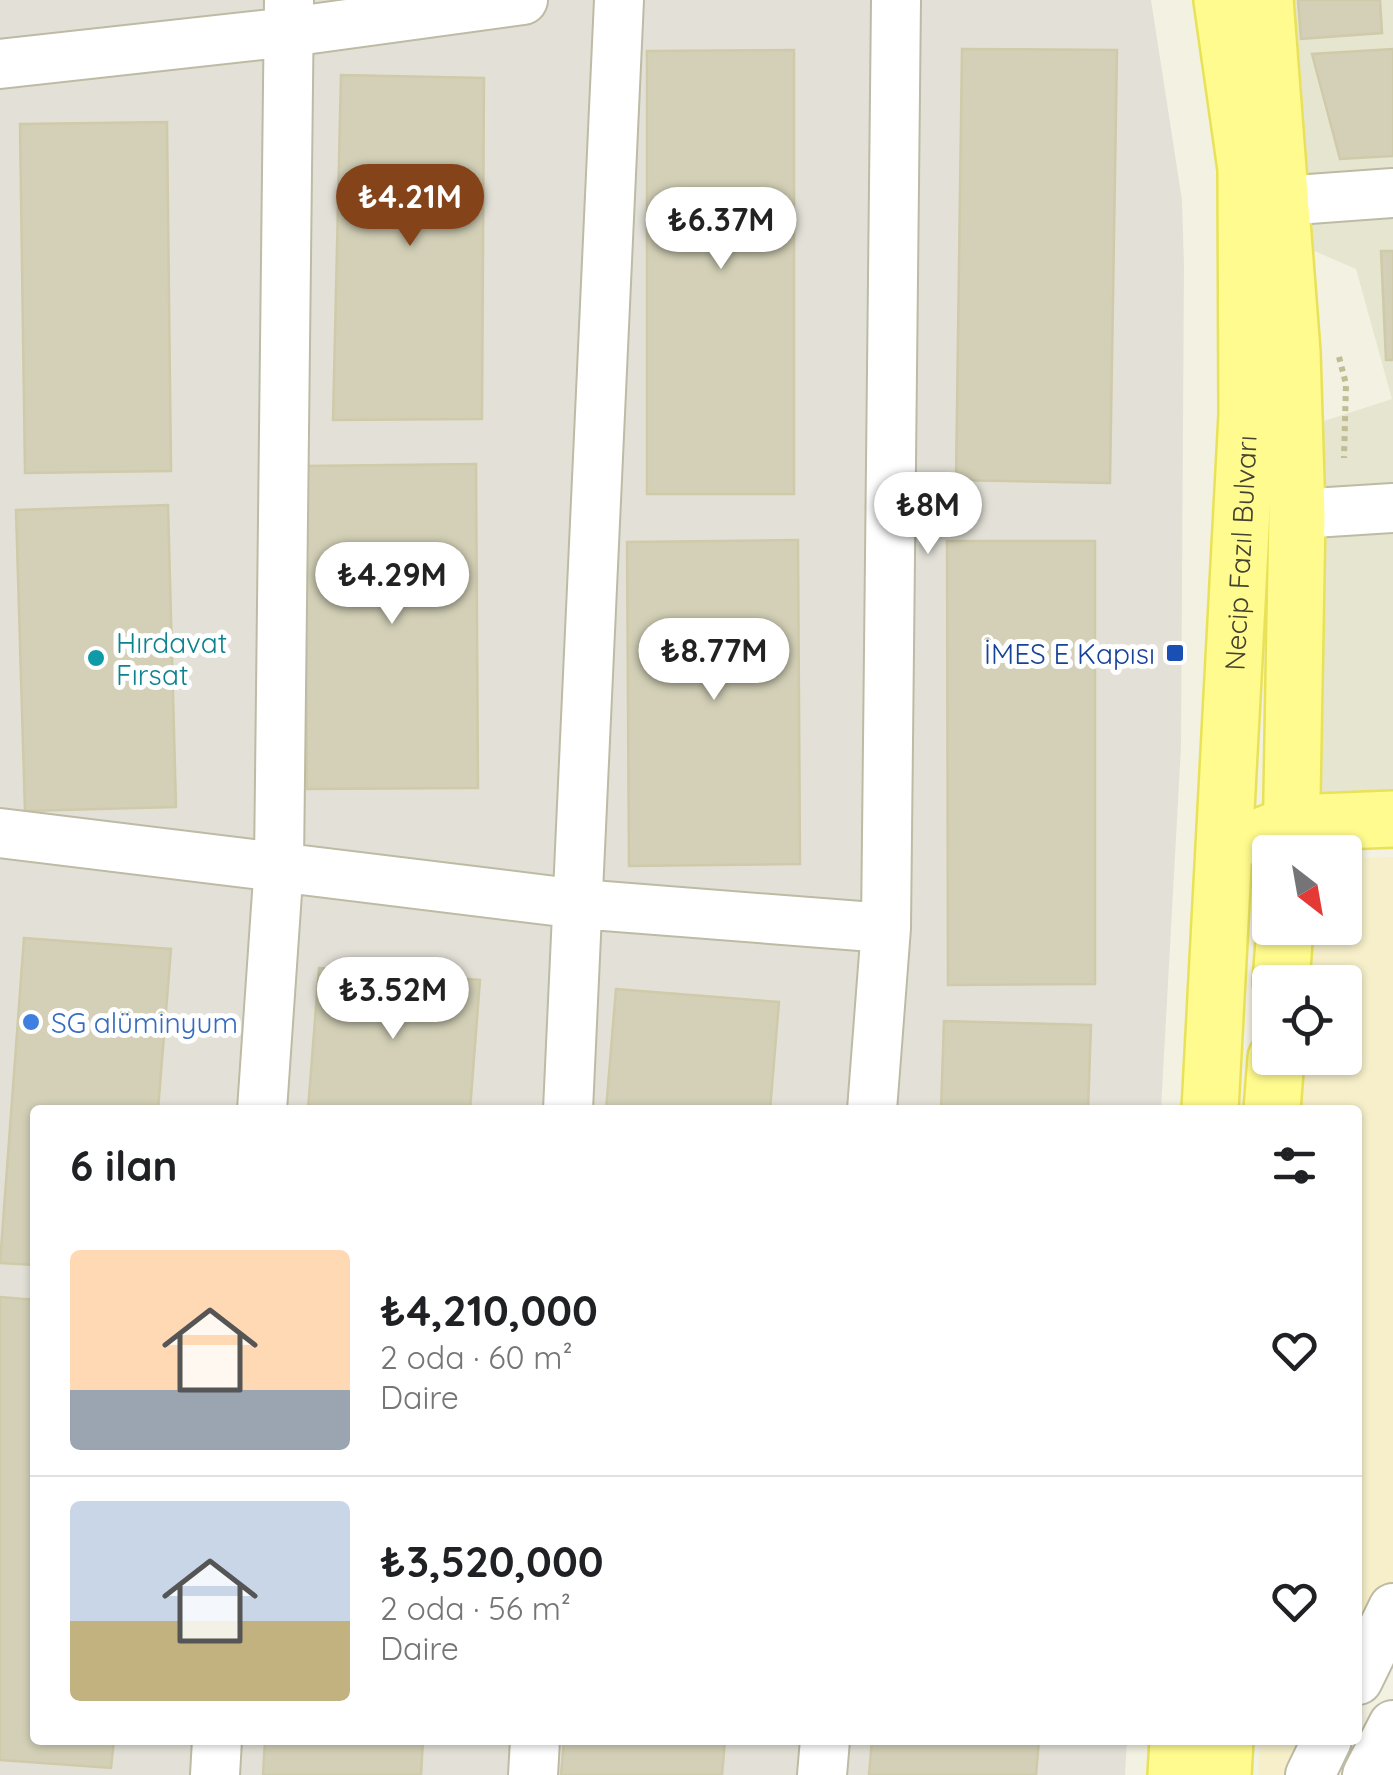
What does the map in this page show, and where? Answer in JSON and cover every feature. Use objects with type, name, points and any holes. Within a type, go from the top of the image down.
[{"type":"main road","name":"Necip Fazıl Bulvarı","points":[[1210,1105],[1247,415],[1246,169],[1222,0]]},
{"type":"main road","name":"Necip Fazıl Bulvarı","points":[[1265,0],[1282,201],[1320,513],[1292,835]]},
{"type":"main road","points":[[1307,835],[1393,818]]},
{"type":"main road","points":[[1221,862],[1252,841]]},
{"type":"main road","points":[[1272,1105],[1275,1075]]},
{"type":"main road","points":[[1176,1775],[1178,1745]]},
{"type":"main road","points":[[1222,1775],[1225,1745]]},
{"type":"street","points":[[0,64],[289,16],[523,0]]},
{"type":"street","points":[[568,1105],[620,0]]},
{"type":"street","points":[[872,1105],[886,928],[896,0]]},
{"type":"street","points":[[262,1105],[279,864],[289,16]]},
{"type":"street","points":[[1282,201],[1393,193]]},
{"type":"street","points":[[1320,513],[1393,508]]},
{"type":"street","points":[[0,833],[279,864],[579,904],[886,928]]},
{"type":"street","points":[[1362,1672],[1393,1608]]},
{"type":"street","points":[[1366,1775],[1393,1725]]},
{"type":"street","points":[[215,1775],[217,1745]]},
{"type":"street","points":[[533,1775],[535,1745]]},
{"type":"street","points":[[822,1775],[825,1745]]},
{"type":"street","points":[[1310,1775],[1325,1745]]},
{"type":"path","points":[[1320,513],[1346,384]]},
{"type":"shaded area","points":[[0,0],[1151,0],[1182,200],[1184,266],[1181,747],[1161,1105],[30,1105],[30,1745],[1127,1745],[1125,1775],[0,1775]]},
{"type":"shaded area","points":[[1282,0],[1393,0],[1393,794],[1318,798],[1321,422],[1392,399],[1356,269],[1296,243]]},
{"type":"shaded area","points":[[1393,857],[1393,1625],[1362,1683],[1362,1105],[1298,1105],[1300,1075],[1362,1075],[1362,965],[1307,965],[1308,945],[1362,945],[1362,858]]},
{"type":"shaded area","points":[[1260,1745],[1329,1745],[1313,1775],[1258,1775]]},
{"type":"building","points":[[1298,0],[1380,0],[1382,33],[1301,39]]},
{"type":"building","points":[[962,49],[1117,50],[1110,483],[956,480]]},
{"type":"building","points":[[1393,49],[1393,156],[1340,159],[1312,54]]},
{"type":"building","points":[[794,50],[794,494],[647,494],[647,51]]},
{"type":"building","points":[[341,75],[484,78],[482,419],[333,420]]},
{"type":"building","points":[[167,122],[171,471],[25,473],[20,124]]},
{"type":"building","points":[[1381,251],[1393,251],[1393,360],[1386,360]]},
{"type":"building","points":[[476,464],[478,788],[307,789],[305,466]]},
{"type":"building","name":"Hırdavat Fırsat","points":[[168,505],[176,807],[25,811],[16,510]]},
{"type":"building","points":[[798,540],[800,864],[629,866],[627,542]]},
{"type":"building","points":[[947,541],[1095,541],[1095,984],[948,985]]},
{"type":"building","points":[[24,938],[171,949],[158,1105],[30,1105],[30,1265],[0,1263]]},
{"type":"building","points":[[319,968],[480,980],[470,1105],[308,1105]]},
{"type":"building","points":[[616,989],[779,1002],[770,1105],[606,1105]]},
{"type":"building","points":[[944,1021],[1091,1025],[1088,1105],[941,1105]]},
{"type":"building","points":[[0,1297],[30,1300],[30,1745],[113,1745],[111,1768],[0,1760]]},
{"type":"building","points":[[265,1745],[423,1745],[421,1775],[263,1775]]},
{"type":"building","points":[[564,1745],[725,1745],[722,1775],[561,1775]]},
{"type":"building","points":[[872,1745],[1039,1745],[1036,1775],[869,1775]]},
{"type":"place","name":"İMES E Kapısı","points":[[1175,653]]},
{"type":"place","name":"Hırdavat Fırsat","points":[[96,658]]},
{"type":"place","name":"SG alüminyum","points":[[31,1022]]}]
